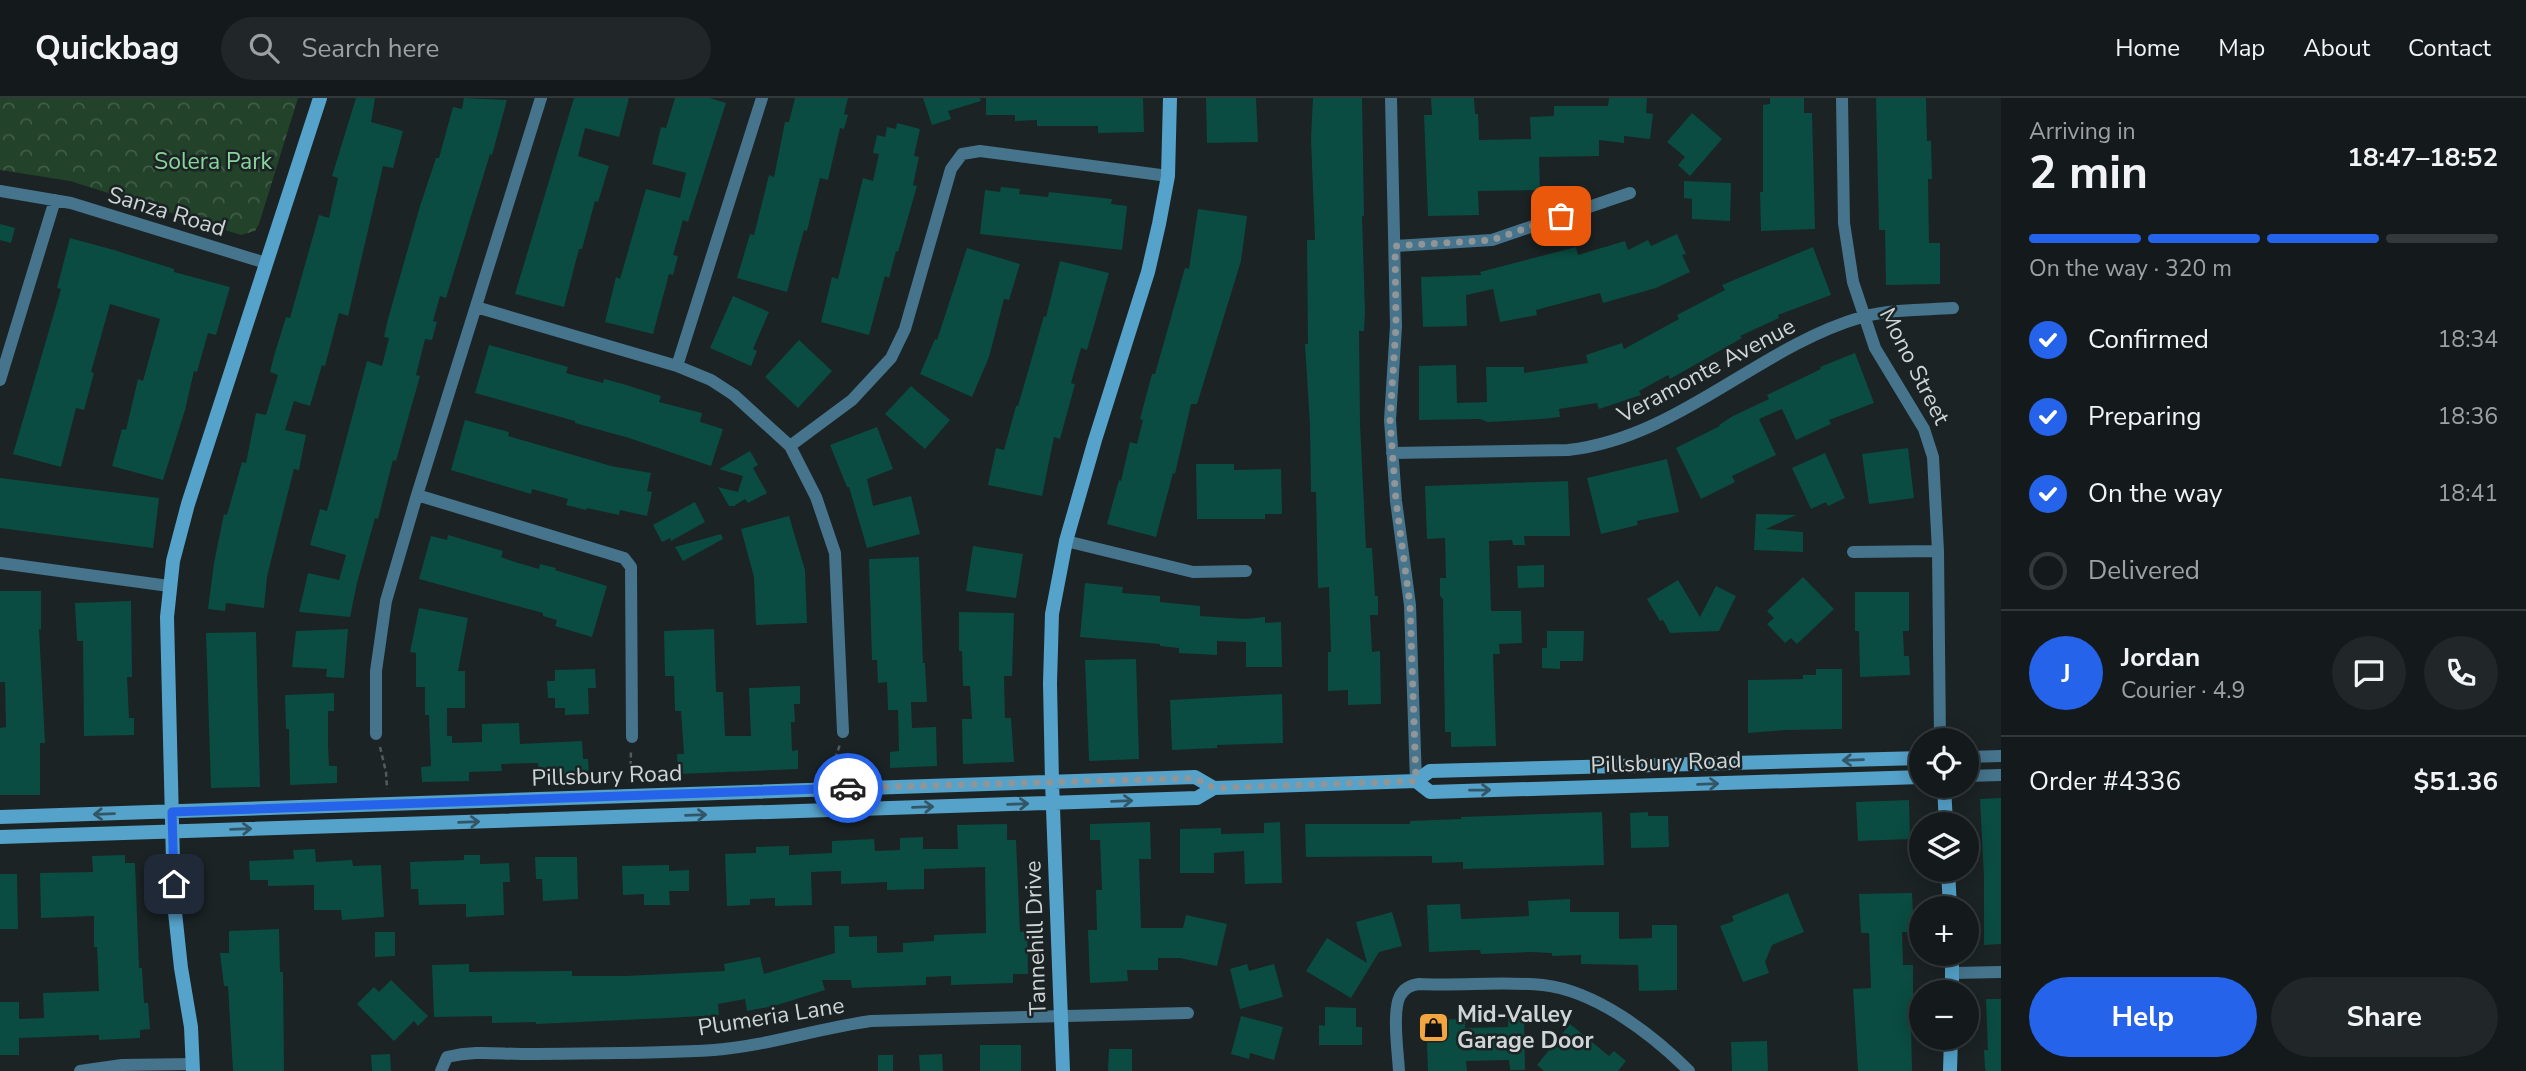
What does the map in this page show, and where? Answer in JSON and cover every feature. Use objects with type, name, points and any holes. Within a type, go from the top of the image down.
[{"type":"street","points":[[80,1071],[122,1065],[193,1067],[191,1027],[174,903],[167,617],[169,586],[188,504],[320,98]]},
{"type":"street","points":[[376,734],[376,671],[386,601],[541,98]]},
{"type":"street","points":[[677,366],[762,98]]},
{"type":"street","name":"Tannehill Drive","points":[[1063,1071],[1052,782],[1052,614],[1066,541],[1149,272],[1168,176],[1170,98]]},
{"type":"street","points":[[1391,98],[1396,326],[1390,420],[1396,501],[1410,605],[1416,781]]},
{"type":"street","name":"Mono Street","points":[[1842,98],[1845,233],[1853,282],[1875,348],[1924,429],[1933,457],[1938,551],[1940,728]]},
{"type":"street","points":[[790,446],[852,400],[891,358],[905,329],[951,169],[962,154],[980,150],[1168,176]]},
{"type":"street","name":"Sanza Road","points":[[0,191],[71,203],[267,263]]},
{"type":"street","points":[[1395,246],[1492,240],[1630,193]]},
{"type":"street","points":[[0,380],[55,200]]},
{"type":"street","points":[[476,307],[677,366],[711,380],[734,396],[790,446],[816,498],[835,553],[843,732]]},
{"type":"street","name":"Veramonte Avenue","points":[[1392,453],[1568,450],[1592,447],[1652,426],[1827,330],[1863,317],[1891,312],[1953,308]]},
{"type":"street","points":[[417,495],[624,558],[631,567],[632,737]]},
{"type":"street","points":[[1066,541],[1193,572],[1246,571]]},
{"type":"street","points":[[1853,552],[1938,551]]},
{"type":"street","points":[[0,563],[169,586]]},
{"type":"street","points":[[1979,757],[2001,756]]},
{"type":"street","name":"Pillsbury Road","points":[[0,837],[1196,798],[1214,788],[1416,781],[1430,771],[1909,758]]},
{"type":"street","points":[[1979,776],[2001,775]]},
{"type":"street","name":"Pillsbury Road","points":[[1416,781],[1430,792],[1909,777]]},
{"type":"street","name":"Pillsbury Road","points":[[0,817],[1195,778],[1214,788]]},
{"type":"street","points":[[1953,966],[1953,980]]},
{"type":"street","points":[[1953,973],[2001,972]]},
{"type":"street","points":[[1399,1071],[1397,1006],[1401,994],[1410,986],[1419,984],[1526,984],[1570,990],[1614,1011],[1689,1071]]},
{"type":"street","name":"Plumeria Lane","points":[[441,1071],[447,1057],[469,1051],[523,1054],[715,1050],[786,1039],[839,1025],[871,1021],[1188,1013]]},
{"type":"street","points":[[1950,1071],[1951,1050]]},
{"type":"path","points":[[834,789],[833,766],[843,732]]},
{"type":"path","points":[[376,734],[386,772],[387,805]]},
{"type":"path","points":[[631,796],[632,737]]},
{"type":"green space","name":"Solera Park","points":[[0,98],[298,98],[259,224],[255,231],[241,235],[70,181],[0,170]]},
{"type":"building","points":[[356,98],[375,98],[371,122],[403,131],[393,168],[383,166],[348,316],[339,313],[325,366],[322,365],[310,406],[294,401],[285,430],[306,435],[299,470],[294,469],[267,577],[264,608],[226,603],[225,611],[208,609],[224,514],[227,515],[242,462],[246,463],[256,413],[266,415],[278,375],[270,372],[274,356],[286,317],[290,318],[319,215],[329,218],[338,178],[332,176]]},
{"type":"building","points":[[464,98],[507,100],[446,298],[440,296],[433,321],[437,322],[432,340],[425,339],[416,375],[420,376],[396,461],[393,460],[378,519],[375,518],[350,617],[299,612],[308,573],[339,580],[346,555],[310,545],[320,509],[327,511],[367,361],[382,366],[389,338],[384,337],[388,319],[420,206],[436,158],[439,158],[453,107],[462,109]]},
{"type":"building","points":[[574,98],[629,98],[619,137],[585,128],[578,156],[609,166],[598,202],[595,201],[582,249],[579,249],[564,307],[515,294]]},
{"type":"building","points":[[675,98],[710,98],[726,103],[688,222],[683,220],[673,255],[678,256],[673,275],[669,274],[653,334],[605,322],[616,277],[620,279],[646,189],[680,198],[686,173],[652,164],[661,127],[666,128]]},
{"type":"building","points":[[795,98],[848,98],[844,114],[848,115],[844,129],[840,128],[828,180],[820,178],[807,231],[804,230],[787,292],[737,278],[750,234],[754,235],[769,175],[774,177],[785,122],[789,122]]},
{"type":"building","points":[[923,98],[980,98],[981,101],[948,111],[951,119],[932,125]]},
{"type":"building","points":[[986,98],[1143,98],[1144,132],[1098,133],[1098,126],[1037,126],[1037,120],[1015,121],[1015,115],[986,115]]},
{"type":"building","points":[[1206,98],[1256,98],[1258,142],[1207,143]]},
{"type":"building","points":[[1313,98],[1362,98],[1365,312],[1364,331],[1359,331],[1360,423],[1366,548],[1372,548],[1375,596],[1378,596],[1378,615],[1370,615],[1372,652],[1380,651],[1381,704],[1348,705],[1348,690],[1328,691],[1328,652],[1331,652],[1329,587],[1318,588],[1316,492],[1311,492],[1305,344],[1308,344],[1307,240],[1315,240],[1311,139]]},
{"type":"building","points":[[1431,98],[1474,98],[1479,140],[1531,139],[1530,117],[1554,116],[1554,106],[1608,106],[1609,98],[1647,98],[1646,113],[1653,114],[1650,139],[1624,136],[1624,143],[1599,140],[1599,156],[1539,157],[1540,190],[1478,191],[1479,215],[1428,216],[1424,115],[1432,115]]},
{"type":"building","points":[[1770,98],[1804,98],[1804,113],[1812,113],[1815,229],[1761,231],[1763,105],[1770,104]]},
{"type":"building","points":[[1876,98],[1926,98],[1927,141],[1931,141],[1932,179],[1928,179],[1929,243],[1940,243],[1940,284],[1886,285],[1885,230],[1879,230]]},
{"type":"building","points":[[1692,113],[1722,139],[1690,176],[1678,165],[1685,157],[1667,142]]},
{"type":"building","points":[[897,123],[920,129],[914,156],[919,157],[913,185],[917,186],[889,278],[885,276],[869,335],[821,322],[832,277],[838,279],[863,178],[873,181],[879,154],[873,153],[877,135],[885,137],[887,127],[896,129]]},
{"type":"building","points":[[1684,181],[1731,183],[1730,221],[1692,219],[1692,199],[1684,198]]},
{"type":"building","points":[[1001,187],[1020,189],[1019,194],[1048,197],[1049,192],[1112,199],[1111,204],[1127,206],[1122,250],[980,234],[985,190],[1000,192]]},
{"type":"building","points":[[1198,209],[1247,216],[1241,261],[1197,404],[1191,404],[1175,474],[1173,473],[1156,537],[1107,524],[1130,442],[1137,444],[1143,420],[1140,419],[1152,374],[1155,374],[1185,268],[1189,269]]},
{"type":"building","points":[[0,224],[15,228],[11,243],[0,240]]},
{"type":"building","points":[[1677,234],[1690,272],[1656,288],[1603,303],[1600,293],[1536,310],[1537,315],[1500,322],[1493,289],[1466,295],[1467,326],[1423,327],[1421,277],[1481,275],[1480,272],[1576,247],[1578,255],[1625,241],[1628,250],[1648,240],[1651,246]]},
{"type":"building","points":[[70,238],[230,287],[216,335],[208,333],[197,372],[194,371],[163,480],[112,466],[122,429],[126,430],[138,379],[143,381],[160,319],[110,304],[91,372],[94,373],[84,410],[76,408],[61,467],[13,454],[61,289],[57,288]]},
{"type":"building","points":[[1813,247],[1831,295],[1778,315],[1779,318],[1740,336],[1742,338],[1670,379],[1668,375],[1639,391],[1641,395],[1599,409],[1597,403],[1559,409],[1560,417],[1488,422],[1480,419],[1419,420],[1419,366],[1456,365],[1457,403],[1487,402],[1486,367],[1524,367],[1524,373],[1588,363],[1586,355],[1622,343],[1624,349],[1679,319],[1677,315],[1725,290],[1722,285]]},
{"type":"building","points":[[967,248],[1020,264],[1009,300],[1004,299],[989,357],[972,397],[920,374],[935,339],[937,340]]},
{"type":"building","points":[[1060,261],[1109,273],[1087,350],[1081,348],[1071,383],[1075,384],[1060,439],[1054,437],[1042,496],[988,485],[996,448],[1004,450],[1044,316],[1046,317]]},
{"type":"building","points":[[733,296],[769,312],[753,349],[757,351],[751,366],[710,348]]},
{"type":"building","points":[[799,340],[832,371],[798,408],[765,377]]},
{"type":"building","points":[[489,345],[568,367],[566,373],[603,383],[604,379],[661,396],[659,402],[702,413],[700,422],[723,429],[711,466],[575,421],[475,393]]},
{"type":"building","points":[[1855,353],[1874,403],[1829,420],[1831,424],[1796,440],[1782,409],[1759,419],[1776,455],[1732,476],[1735,482],[1701,499],[1676,448],[1769,399],[1767,395],[1821,369],[1820,367]]},
{"type":"building","points":[[911,386],[950,420],[925,449],[885,414]]},
{"type":"building","points":[[465,420],[509,432],[508,436],[611,466],[651,473],[647,491],[652,492],[647,516],[620,510],[619,515],[587,508],[586,510],[566,505],[568,499],[532,489],[531,494],[451,470]]},
{"type":"building","points":[[877,427],[893,469],[867,479],[873,506],[911,496],[920,534],[867,548],[849,487],[830,445]]},
{"type":"building","points":[[1908,448],[1914,498],[1869,504],[1862,454]]},
{"type":"building","points":[[750,451],[758,465],[753,468],[767,493],[748,503],[745,499],[729,506],[718,487],[738,492],[743,476],[719,469]]},
{"type":"building","points":[[1825,453],[1845,498],[1828,506],[1826,502],[1811,509],[1792,468]]},
{"type":"building","points":[[1667,459],[1679,512],[1637,521],[1638,525],[1601,534],[1587,478]]},
{"type":"building","points":[[1196,464],[1234,464],[1234,470],[1281,469],[1282,514],[1265,514],[1265,519],[1197,519]]},
{"type":"building","points":[[0,478],[159,498],[153,548],[0,528]]},
{"type":"building","points":[[1568,481],[1570,536],[1524,536],[1525,545],[1513,545],[1512,540],[1489,541],[1491,611],[1521,611],[1522,643],[1499,644],[1500,654],[1493,654],[1496,746],[1451,747],[1451,732],[1445,732],[1443,599],[1440,596],[1440,578],[1446,578],[1445,538],[1427,539],[1425,486]]},
{"type":"building","points":[[695,502],[705,522],[671,541],[670,538],[662,542],[653,525]]},
{"type":"building","points":[[1756,514],[1796,515],[1766,529],[1803,532],[1803,552],[1754,550]]},
{"type":"building","points":[[789,516],[805,570],[807,623],[756,625],[754,577],[741,529]]},
{"type":"building","points":[[721,534],[723,539],[683,561],[675,547]]},
{"type":"building","points":[[448,535],[503,551],[501,557],[515,562],[539,569],[540,564],[556,568],[555,570],[607,586],[592,637],[555,626],[557,620],[543,616],[543,613],[419,579],[431,536],[447,540]]},
{"type":"building","points":[[973,546],[1023,554],[1016,598],[966,591]]},
{"type":"building","points":[[919,557],[927,702],[911,702],[912,728],[936,727],[937,766],[890,768],[890,752],[899,751],[898,710],[888,710],[887,682],[878,683],[877,660],[872,660],[869,559]]},
{"type":"building","points":[[1544,565],[1544,587],[1518,588],[1517,566]]},
{"type":"building","points":[[1803,577],[1834,609],[1797,644],[1791,638],[1785,643],[1767,624],[1774,618],[1767,611]]},
{"type":"building","points":[[1678,580],[1700,617],[1716,586],[1736,596],[1719,631],[1670,633],[1663,620],[1660,621],[1647,599]]},
{"type":"building","points":[[1085,583],[1123,587],[1122,593],[1160,596],[1160,602],[1200,606],[1200,616],[1246,619],[1265,617],[1265,623],[1281,622],[1282,667],[1246,667],[1246,642],[1217,641],[1217,655],[1179,653],[1179,648],[1160,644],[1080,637]]},
{"type":"building","points":[[0,591],[41,591],[39,629],[45,743],[40,743],[40,795],[0,795],[0,728],[6,727],[5,682],[0,682]]},
{"type":"building","points":[[1855,592],[1909,592],[1909,631],[1903,631],[1904,656],[1909,656],[1910,675],[1860,677],[1859,631],[1855,631]]},
{"type":"building","points":[[131,601],[132,677],[127,677],[129,718],[134,718],[134,735],[84,736],[83,641],[77,641],[75,603]]},
{"type":"building","points":[[419,608],[468,618],[458,671],[465,671],[465,708],[447,708],[447,736],[452,736],[452,743],[482,742],[482,724],[519,723],[520,744],[582,741],[583,759],[588,759],[589,776],[539,779],[538,763],[501,764],[502,771],[469,772],[469,781],[422,782],[421,767],[431,766],[429,715],[425,715],[425,687],[416,687],[416,653],[410,652]]},
{"type":"building","points":[[959,612],[1014,613],[1012,676],[1004,676],[1005,718],[1011,718],[1014,762],[963,764],[962,719],[972,719],[970,686],[963,686],[962,651],[959,651]]},
{"type":"building","points":[[348,629],[344,678],[326,677],[327,669],[292,667],[296,631]]},
{"type":"building","points":[[714,629],[716,692],[723,692],[725,736],[751,736],[749,688],[800,686],[800,704],[794,704],[795,722],[791,722],[792,751],[798,750],[798,769],[678,774],[677,754],[684,754],[681,711],[675,711],[674,676],[665,676],[664,631]]},
{"type":"building","points":[[1547,631],[1584,631],[1583,661],[1560,661],[1560,669],[1542,668],[1542,648],[1547,648]]},
{"type":"building","points":[[256,632],[260,787],[211,788],[206,633]]},
{"type":"building","points":[[1136,659],[1139,759],[1089,761],[1085,660]]},
{"type":"building","points":[[595,669],[596,688],[588,688],[589,714],[565,715],[565,708],[555,708],[555,698],[548,698],[547,681],[555,681],[555,670]]},
{"type":"building","points":[[1816,669],[1842,669],[1842,729],[1748,733],[1748,680],[1803,679],[1803,675],[1816,675]]},
{"type":"building","points":[[334,693],[334,711],[328,711],[328,745],[329,766],[337,766],[337,783],[290,785],[289,729],[286,729],[285,695]]},
{"type":"building","points":[[1282,694],[1283,743],[1217,745],[1217,748],[1172,750],[1170,700]]},
{"type":"building","points":[[2001,798],[2001,944],[1984,945],[1980,799]]},
{"type":"building","points":[[1909,800],[1909,839],[1858,841],[1856,802]]},
{"type":"building","points":[[1602,812],[1604,865],[1463,869],[1463,862],[1432,863],[1432,856],[1306,857],[1305,824],[1410,824],[1410,821],[1461,817]]},
{"type":"building","points":[[1648,812],[1648,816],[1668,816],[1669,847],[1631,848],[1630,813]]},
{"type":"building","points":[[1150,822],[1151,859],[1139,859],[1141,928],[1183,928],[1186,915],[1227,924],[1217,966],[1180,958],[1158,958],[1158,970],[1127,970],[1128,981],[1090,983],[1088,930],[1097,930],[1096,890],[1102,890],[1100,840],[1090,840],[1090,824]]},
{"type":"building","points":[[1280,822],[1282,883],[1245,884],[1244,851],[1214,853],[1214,873],[1180,873],[1180,829],[1221,828],[1221,834],[1264,833],[1264,823]]},
{"type":"building","points":[[1007,824],[1007,840],[1016,840],[1020,932],[1027,931],[1028,974],[1013,974],[1013,983],[951,985],[951,976],[926,977],[926,985],[852,988],[851,980],[822,980],[825,990],[774,1006],[747,1011],[745,999],[718,1004],[719,1015],[536,1024],[492,1023],[492,1016],[434,1017],[432,965],[469,964],[469,972],[572,971],[572,976],[626,976],[725,971],[724,964],[760,957],[764,974],[835,953],[834,926],[849,926],[849,937],[877,936],[877,953],[903,952],[903,943],[934,941],[934,935],[986,933],[985,867],[924,869],[924,889],[887,890],[887,882],[841,884],[841,871],[811,872],[812,905],[775,906],[775,898],[750,899],[750,905],[727,906],[725,854],[756,853],[756,847],[789,846],[789,855],[832,853],[832,841],[874,839],[875,851],[900,850],[900,838],[923,837],[923,849],[958,849],[957,825]]},
{"type":"building","points":[[315,849],[316,862],[352,860],[353,866],[381,865],[384,917],[342,920],[341,910],[314,910],[314,885],[268,886],[268,880],[250,880],[249,861],[294,859],[293,850]]},
{"type":"building","points":[[125,855],[125,863],[135,863],[139,968],[142,968],[144,1003],[148,1003],[150,1029],[140,1030],[140,1038],[99,1040],[99,1035],[19,1038],[19,1055],[0,1055],[0,1002],[19,1002],[19,1019],[44,1018],[43,993],[99,991],[94,916],[41,918],[40,873],[93,872],[92,856]]},
{"type":"building","points":[[464,855],[480,855],[480,864],[509,863],[510,882],[503,882],[504,915],[466,917],[466,904],[419,905],[418,889],[411,889],[410,862],[464,860]]},
{"type":"building","points":[[535,857],[577,857],[578,899],[543,901],[542,879],[536,879]]},
{"type":"building","points":[[669,865],[669,871],[689,870],[689,891],[669,891],[670,905],[644,905],[644,894],[623,895],[622,866]]},
{"type":"building","points":[[0,874],[17,874],[18,929],[0,929]]},
{"type":"building","points":[[1788,893],[1804,932],[1772,945],[1765,962],[1769,973],[1743,982],[1720,926],[1734,921],[1732,916]]},
{"type":"building","points":[[1912,893],[1912,896],[1909,896],[1909,932],[1902,932],[1903,965],[1913,966],[1913,980],[1909,980],[1909,1050],[1912,1050],[1912,1071],[1858,1071],[1853,989],[1871,988],[1869,933],[1861,933],[1859,894]]},
{"type":"building","points":[[1570,899],[1570,912],[1619,912],[1619,939],[1652,938],[1652,925],[1677,925],[1677,990],[1639,991],[1638,965],[1581,964],[1581,955],[1552,956],[1552,953],[1530,952],[1481,954],[1480,950],[1429,952],[1427,905],[1460,904],[1461,919],[1529,916],[1528,901]]},
{"type":"building","points":[[1392,912],[1402,946],[1379,952],[1351,998],[1306,971],[1327,938],[1367,963],[1356,922]]},
{"type":"building","points":[[279,929],[280,972],[283,972],[284,1071],[233,1071],[228,986],[224,986],[220,953],[229,953],[229,931]]},
{"type":"building","points":[[375,932],[395,932],[395,956],[375,957]]},
{"type":"building","points":[[1247,964],[1249,971],[1274,964],[1283,997],[1240,1009],[1230,969]]},
{"type":"building","points":[[391,980],[428,1016],[418,1026],[414,1021],[394,1041],[357,1004],[374,987],[379,992]]},
{"type":"building","points":[[1986,999],[2001,999],[2001,1071],[1986,1071],[1985,1068],[1984,1050],[1988,1050]]},
{"type":"building","points":[[1325,1007],[1356,1008],[1356,1027],[1362,1027],[1362,1045],[1319,1045],[1319,1025],[1325,1026]]},
{"type":"building","points":[[1241,1016],[1283,1027],[1274,1060],[1250,1053],[1249,1059],[1231,1054]]},
{"type":"building","points":[[1508,1017],[1524,1017],[1525,1070],[1510,1070],[1509,1060],[1466,1061],[1467,1071],[1428,1071],[1426,1020],[1465,1019],[1465,1028],[1508,1027]]},
{"type":"building","points":[[1570,1024],[1609,1056],[1614,1051],[1626,1061],[1618,1071],[1544,1071],[1537,1065]]},
{"type":"building","points":[[1767,1041],[1768,1071],[1732,1071],[1731,1042]]},
{"type":"building","points":[[980,1045],[1021,1045],[1021,1071],[980,1071]]},
{"type":"building","points":[[1109,1049],[1132,1049],[1132,1071],[1108,1071]]},
{"type":"building","points":[[390,1054],[391,1071],[372,1071],[371,1055]]},
{"type":"building","points":[[942,1054],[943,1071],[920,1071],[919,1055]]},
{"type":"building","points":[[878,1055],[893,1055],[893,1071],[878,1071]]},
{"type":"way so far","points":[[848,788],[1195,778],[1214,788],[1416,781],[1410,605],[1396,501],[1390,420],[1396,326],[1395,246],[1492,240],[1561,216]]},
{"type":"place","name":"Mid-Valley Garage Door","points":[[1434,1027]]},
{"type":"route","points":[[174,884],[172,812],[848,788]]}]
